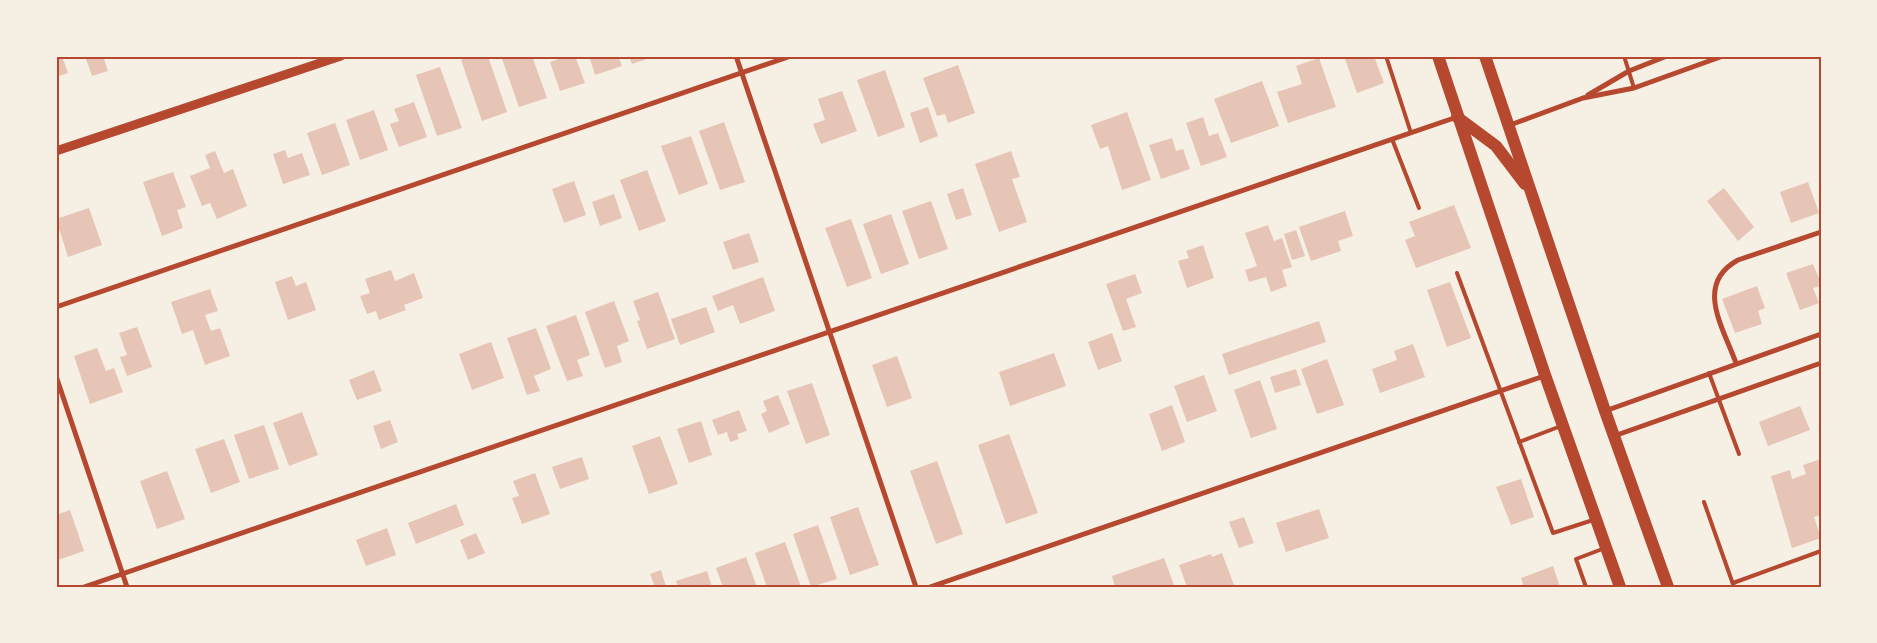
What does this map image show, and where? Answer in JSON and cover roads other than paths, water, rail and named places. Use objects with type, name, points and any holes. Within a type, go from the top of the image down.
[{"type":"main road","points":[[1438,56],[1545,375],[1620,587]]},
{"type":"main road","points":[[1485,56],[1605,411],[1668,587]]},
{"type":"main road","points":[[1457,117],[1496,146],[1531,192]]},
{"type":"street","points":[[56,151],[315,60],[341,56]]},
{"type":"street","points":[[736,56],[916,587]]},
{"type":"street","points":[[56,307],[791,56]]},
{"type":"street","points":[[1583,98],[1629,71],[1667,56]]},
{"type":"street","points":[[1509,126],[1583,98],[1634,88],[1723,56]]},
{"type":"street","points":[[84,587],[1457,117]]},
{"type":"street","points":[[1736,363],[1714,299],[1714,287],[1719,275],[1738,260],[1821,232]]},
{"type":"street","points":[[1605,411],[1821,334]]},
{"type":"street","points":[[1614,436],[1821,363]]},
{"type":"street","points":[[930,587],[1545,375]]},
{"type":"street","points":[[56,376],[127,587]]},
{"type":"lane","points":[[1386,56],[1411,133]]},
{"type":"lane","points":[[1624,56],[1634,88]]},
{"type":"lane","points":[[1392,140],[1419,208]]},
{"type":"lane","points":[[1456,273],[1553,533],[1596,519]]},
{"type":"lane","points":[[1710,373],[1739,454]]},
{"type":"lane","points":[[1519,442],[1563,425]]},
{"type":"lane","points":[[1704,502],[1734,585],[1821,551]]},
{"type":"lane","points":[[1586,587],[1576,559],[1606,548]]}]
